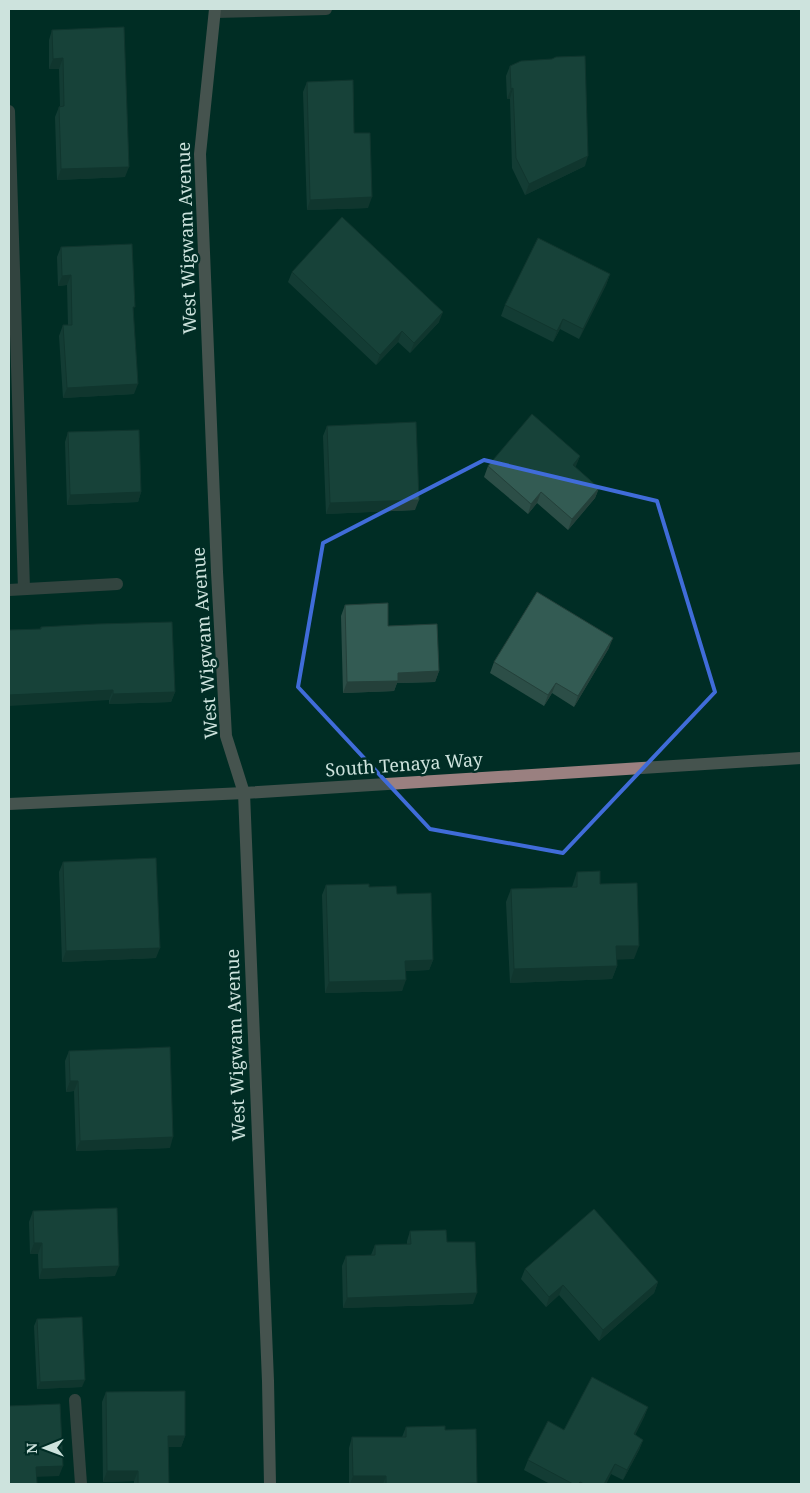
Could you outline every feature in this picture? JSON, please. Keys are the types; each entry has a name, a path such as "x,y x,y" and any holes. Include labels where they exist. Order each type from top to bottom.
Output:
{"street":[{"path":"215,10 326,9"},
{"name":"West Wigwam Avenue","path":"215,10 200,154 217,572 226,736 244,793 268,1381 270,1484"},
{"path":"9,111 24,589"},
{"path":"9,590 117,584"},
{"name":"South Tenaya Way","path":"9,804 244,793 801,758"},
{"path":"75,1400 81,1484"}],"highlighted area":[{"path":"484,460 657,501 715,692 563,853 430,829 298,687 323,543"}],"building":[{"path":"124,27 129,167 61,169 59,107 64,106 63,58 53,59 52,30"},
{"path":"585,56 588,156 529,184 516,158 513,88 511,89 510,66 521,61"},
{"path":"353,80 354,133 370,133 372,197 310,200 307,82"},
{"path":"342,217 443,312 414,343 402,331 380,355 292,272"},
{"path":"538,238 610,274 583,329 563,319 557,331 505,305"},
{"path":"132,244 135,307 133,307 138,384 67,388 63,325 72,325 71,275 62,276 61,247"},
{"path":"532,414 580,456 573,465 599,488 572,519 541,492 531,504 488,466"},
{"path":"416,422 419,500 330,503 327,426"},
{"path":"139,430 141,492 70,495 68,432"},
{"path":"537,592 613,638 578,696 556,683 548,695 494,662"},
{"path":"388,603 388,626 437,624 439,671 398,673 398,681 347,682 345,605"},
{"path":"172,622 175,692 113,694 113,690 9,695 9,630 97,624"},
{"path":"156,858 160,948 66,951 63,862"},
{"path":"600,871 600,884 637,883 639,946 616,946 617,966 514,969 511,889 577,887 577,872"},
{"path":"369,884 369,887 396,886 397,894 431,893 433,960 405,961 406,980 329,982 326,885"},
{"path":"170,1047 173,1137 80,1141 78,1081 70,1081 69,1051"},
{"path":"117,1208 119,1266 42,1269 42,1243 34,1243 33,1211"},
{"path":"594,1209 658,1282 603,1330 563,1285 549,1297 525,1269"},
{"path":"446,1230 447,1242 475,1242 477,1293 347,1298 346,1256 375,1255 375,1245 411,1244 410,1231"},
{"path":"82,1317 85,1380 40,1382 37,1319"},
{"path":"592,1377 648,1407 634,1434 643,1440 627,1470 615,1464 604,1484 584,1484 580,1482 573,1484 528,1460 548,1421 564,1430"},
{"path":"185,1391 185,1436 168,1436 169,1484 138,1484 138,1471 107,1471 106,1392"},
{"path":"60,1404 63,1466 36,1467 37,1484 9,1484 9,1406"},
{"path":"445,1426 445,1430 476,1429 477,1483 386,1484 386,1476 353,1476 352,1437 406,1437 406,1427"}]}
